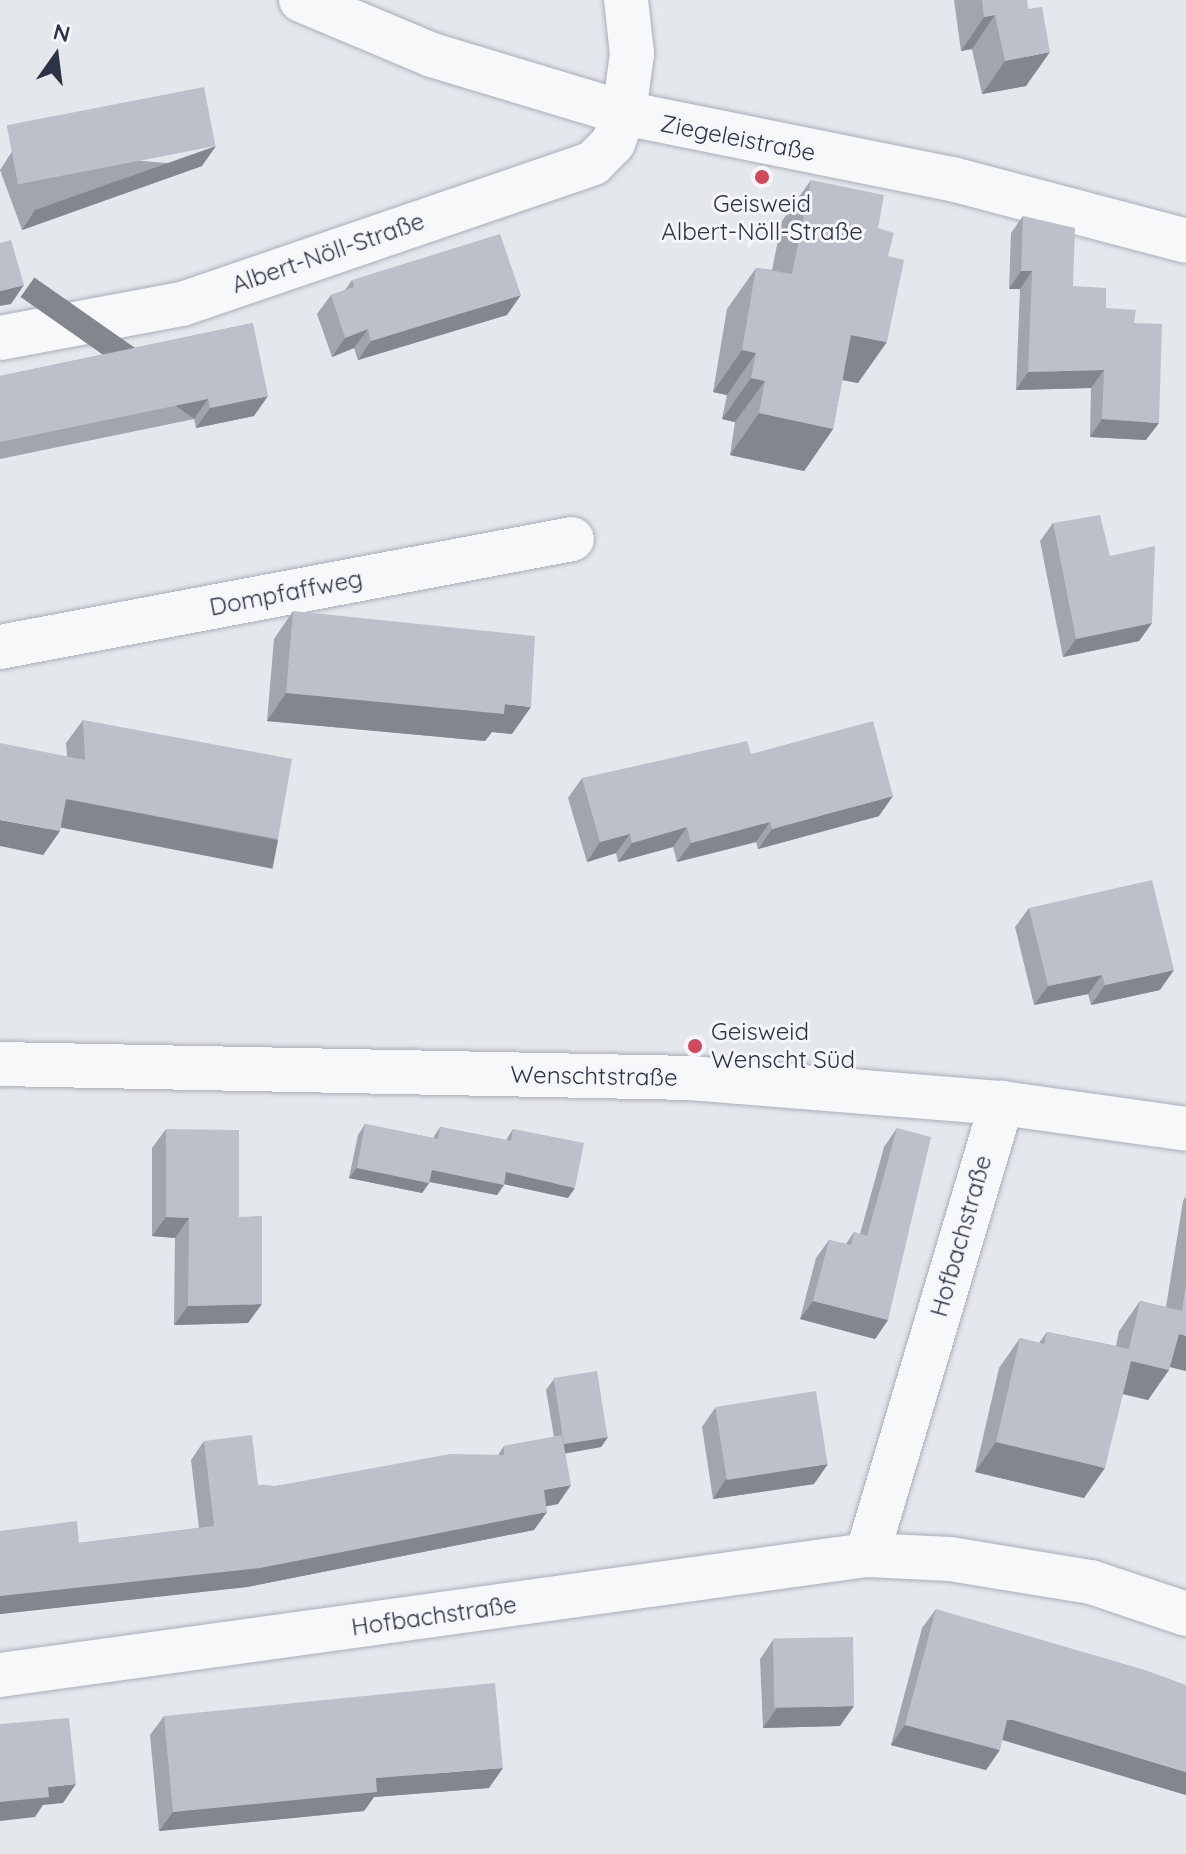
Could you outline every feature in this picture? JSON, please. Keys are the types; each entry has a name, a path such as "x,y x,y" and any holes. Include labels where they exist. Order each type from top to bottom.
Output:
{"street":[{"name":"Ziegeleistraße","path":"301,0 432,55 624,113 981,185 1186,241"},
{"name":"Albert-Nöll-Straße","path":"0,338 182,304 593,163 613,143 624,113 632,54 626,0"},
{"name":"Dompfaffweg","path":"0,647 572,539"},
{"name":"Wenschtstraße","path":"0,1064 690,1078 1002,1103 1186,1129"},
{"name":"Hofbachstraße","path":"867,1555 1002,1103"},
{"name":"Hofbachstraße","path":"0,1675 867,1555 950,1559 1091,1582 1186,1614"}],"building":[{"path":"982,0 1027,0 1028,9 1042,7 1050,52 1005,61 995,15 984,17"},
{"path":"204,87 215,146 18,184 7,125"},
{"path":"811,180 884,195 878,228 894,233 888,256 904,260 887,342 851,335 833,429 759,413 765,381 751,378 756,353 742,350 756,268 792,274"},
{"path":"1023,216 1075,228 1073,286 1106,288 1106,308 1136,310 1134,323 1162,324 1159,423 1102,419 1104,370 1028,372 1032,271 1021,271"},
{"path":"500,234 521,295 371,341 368,329 345,338 331,295 354,287 352,280"},
{"path":"11,240 24,285 0,291 0,243"},
{"path":"253,323 268,396 210,408 208,399 0,442 0,376"},
{"path":"1100,515 1110,556 1155,546 1152,623 1076,639 1053,523"},
{"path":"293,611 535,636 531,707 505,704 504,714 286,693"},
{"path":"83,720 292,759 278,839 66,799 60,831 0,820 0,743 85,760"},
{"path":"873,721 893,796 772,829 770,822 691,843 687,827 632,843 630,834 600,842 582,778 747,741 751,754"},
{"path":"1152,880 1174,970 1105,985 1102,975 1048,986 1029,908"},
{"path":"365,1124 438,1139 440,1127 511,1141 513,1129 584,1143 575,1188 506,1172 504,1185 432,1170 429,1183 357,1168"},
{"path":"897,1128 931,1137 888,1320 813,1301 829,1240 851,1245 854,1232 867,1236"},
{"path":"166,1129 239,1130 239,1217 262,1216 262,1304 188,1306 189,1218 166,1217"},
{"path":"1186,1283 1186,1336 1179,1334 1169,1370 1131,1361 1105,1468 996,1442 1020,1338 1044,1344 1047,1332 1129,1349 1140,1301 1182,1311"},
{"path":"597,1371 607,1437 564,1444 554,1378"},
{"path":"816,1391 828,1464 727,1480 715,1407"},
{"path":"252,1435 258,1485 275,1486 450,1454 504,1455 504,1446 562,1435 571,1485 544,1490 547,1512 260,1568 0,1596 0,1531 77,1521 79,1543 214,1526 204,1441"},
{"path":"936,1609 1145,1670 1186,1685 1186,1772 1013,1720 1007,1720 1000,1750 905,1725"},
{"path":"853,1637 854,1706 774,1707 773,1638"},
{"path":"495,1683 503,1768 376,1778 377,1792 173,1812 164,1716"},
{"path":"69,1718 76,1784 48,1787 49,1797 0,1802 0,1724"}],"place":[{"name":"Geisweid Albert-Nöll-Straße","path":"762,177"},
{"name":"Geisweid Wenscht Süd","path":"695,1046"}]}
